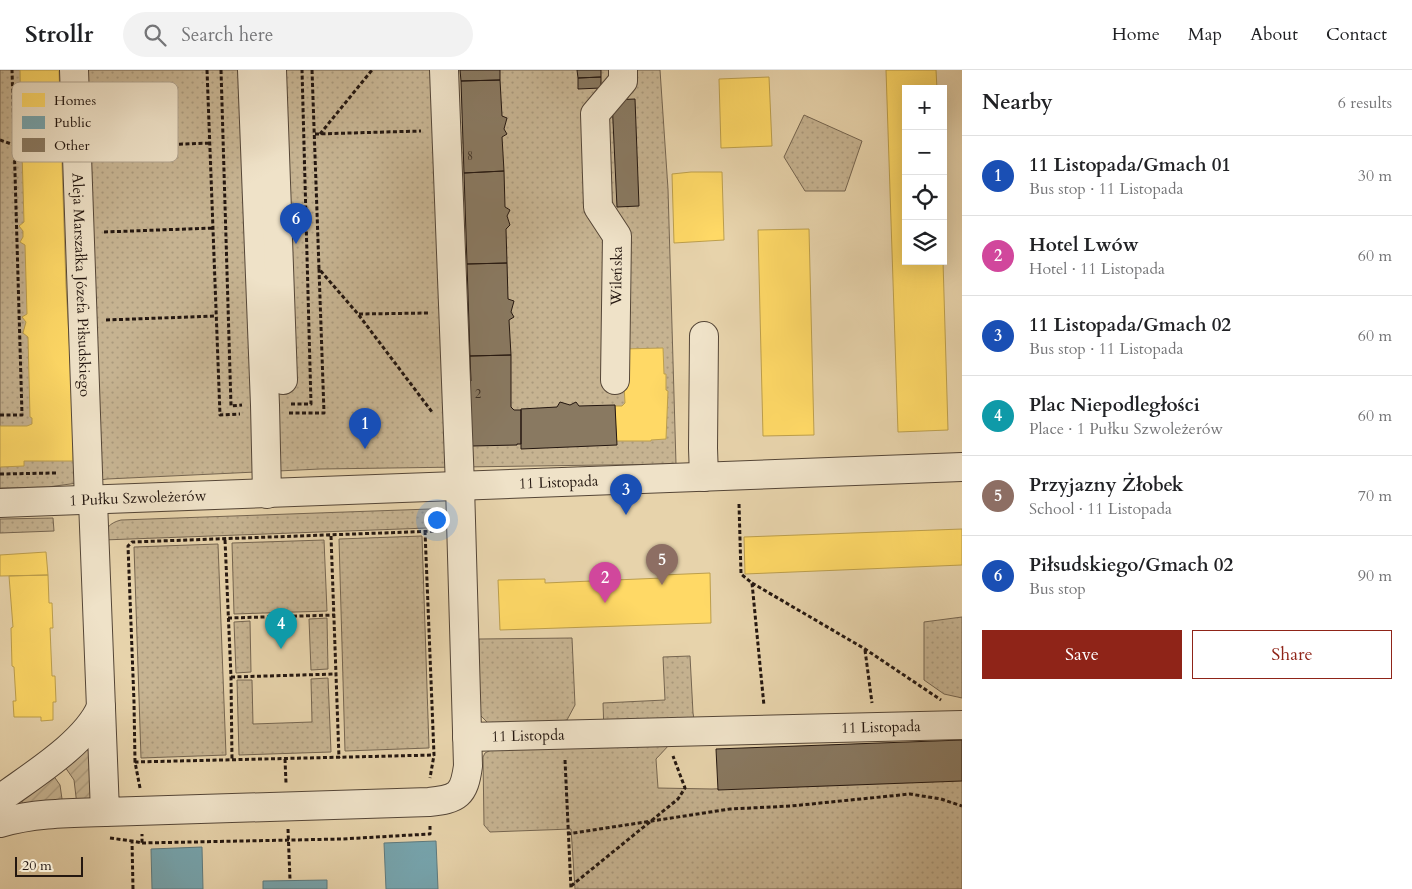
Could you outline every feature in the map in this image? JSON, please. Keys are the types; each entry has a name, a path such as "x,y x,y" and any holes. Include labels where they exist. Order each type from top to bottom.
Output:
{"street":[{"path":"252,70 265,405 276,494"},
{"path":"272,70 276,494"},
{"path":"0,823 18,818 45,815 105,812 444,801 458,795 466,784 468,766 460,486 444,70"},
{"name":"Wileńska","path":"615,380 617,236 598,208 595,114 623,80 623,70"},
{"name":"Aleja Marszałka Józefa Piłsudskiego","path":"78,162 105,812"},
{"path":"704,336 704,477"},
{"name":"11 Listopada","path":"276,494 962,467"},
{"name":"1 Pułku Szwoleżerów","path":"0,503 276,494"},
{"path":"0,800 79,738 96,719 101,707"},
{"name":"11 Listopada","path":"590,733 962,725"},
{"name":"11 Listopda","path":"467,737 590,733"}],"path":[{"path":"221,70 231,406"},
{"path":"302,70 311,404"},
{"path":"312,70 319,269 358,314 435,415"},
{"path":"320,134 372,70"},
{"path":"315,134 446,130"},
{"path":"0,140 12,144"},
{"path":"178,144 210,143"},
{"path":"0,415 22,415 15,162"},
{"path":"80,232 213,228"},
{"path":"358,314 453,312"},
{"path":"83,320 216,316"},
{"path":"0,474 56,473"},
{"path":"739,504 741,574 752,583 865,649 946,703"},
{"path":"133,889 132,841 142,843 140,787 135,762 128,546 132,542 425,532 434,755 135,762"},
{"path":"331,536 339,758"},
{"path":"225,540 231,677 232,760"},
{"path":"752,583 766,729"},
{"path":"228,618 334,615"},
{"path":"865,649 875,726"},
{"path":"231,677 336,674"},
{"path":"571,887 678,799 685,788 672,753"},
{"path":"565,762 571,887"},
{"path":"568,834 730,809 791,806 910,794 941,799 962,806"},
{"path":"289,857 290,880"}],"shaded area":[{"path":"0,70 660,70 668,189 676,464 320,469 107,479 48,487 0,488"},
{"path":"804,115 862,141 845,191 805,191 784,157"},
{"path":"430,509 441,514 448,524 428,528 103,540 105,532 109,527 121,520"},
{"path":"53,518 54,531 0,533 0,519"},
{"path":"422,536 429,748 345,751 339,539"},
{"path":"324,540 327,611 234,614 232,543"},
{"path":"218,544 226,755 141,758 134,547"},
{"path":"962,617 962,698 944,694 924,680 924,622"},
{"path":"327,618 328,669 311,670 309,619"},
{"path":"250,621 251,672 236,673 234,622"},
{"path":"572,638 575,705 567,720 544,724 491,726 479,714 479,639"},
{"path":"690,656 693,713 696,731 604,733 603,703 665,700 663,657"},
{"path":"328,678 331,752 239,755 237,680 252,680 253,724 312,722 311,679"},
{"path":"670,744 656,759 658,788 712,789 962,779 962,889 575,889 571,829 490,832 484,825 483,757 485,753 491,750"},
{"path":"89,750 92,752 93,794 89,799 77,805 74,780 65,767 84,751"},
{"path":"53,775 60,785 63,806 22,804 23,797"}],"building: Homes":[{"path":"20,70 60,70 59,82 20,82"},
{"path":"886,70 936,70 937,85 902,85 902,265 943,265 948,430 898,432"},
{"path":"769,77 772,146 721,148 719,79"},
{"path":"22,162 62,162 66,286 75,442 73,442 73,461 24,461 24,466 0,467 0,426 27,426 32,424 32,418 30,417 28,337 23,333 26,322 22,317 27,314 25,245 20,242 23,237 23,231 19,226 24,222"},
{"path":"722,172 724,240 674,243 672,174"},
{"path":"809,229 814,435 763,436 758,230"},
{"path":"663,348 664,374 666,374 666,390 668,391 666,439 616,441 615,406 622,406 625,403 622,349"},
{"path":"962,529 962,565 745,574 744,537"},
{"path":"46,552 48,575 0,576 0,555"},
{"path":"710,573 711,623 500,630 498,580 545,579 545,583 662,578 662,575"},
{"path":"48,575 49,603 52,603 53,628 50,628 52,676 55,676 56,702 53,702 53,720 41,721 41,717 14,717 13,701 16,701 14,667 12,666 11,628 13,627 9,576"}],"building: Public":[{"path":"436,841 438,889 386,889 384,843"},
{"path":"202,847 203,889 152,889 151,849"},
{"path":"327,880 327,889 263,889 263,881"}],"building: Other":[{"path":"460,70 500,70 500,80 461,81"},
{"path":"577,70 601,70 601,77 578,78"},
{"path":"601,77 601,88 578,89 578,78"},
{"path":"500,80 502,116 507,118 504,129 507,134 502,137 504,171 464,173 461,81"},
{"path":"635,99 639,206 617,207 612,100"},
{"path":"504,171 505,207 510,210 507,216 510,225 506,229 507,263 467,264 464,173"},
{"path":"507,263 508,299 514,301 511,312 514,317 509,320 511,355 470,356 467,264"},
{"path":"511,355 511,407 514,410 521,410 521,444 472,446 469,381 471,381 470,356"},
{"path":"560,402 570,405 576,402 579,406 615,405 617,445 521,449 521,409 557,407"},
{"path":"962,740 962,781 718,790 716,749"}],"place":[{"name":"Piłsudskiego/Gmach 02","path":"296,244"},
{"name":"11 Listopada/Gmach 01","path":"365,449"},
{"name":"11 Listopada/Gmach 02","path":"626,515"},
{"name":"Przyjazny Żłobek","path":"662,585"},
{"name":"Hotel Lwów","path":"605,603"},
{"name":"Plac Niepodległości","path":"281,649"}]}
